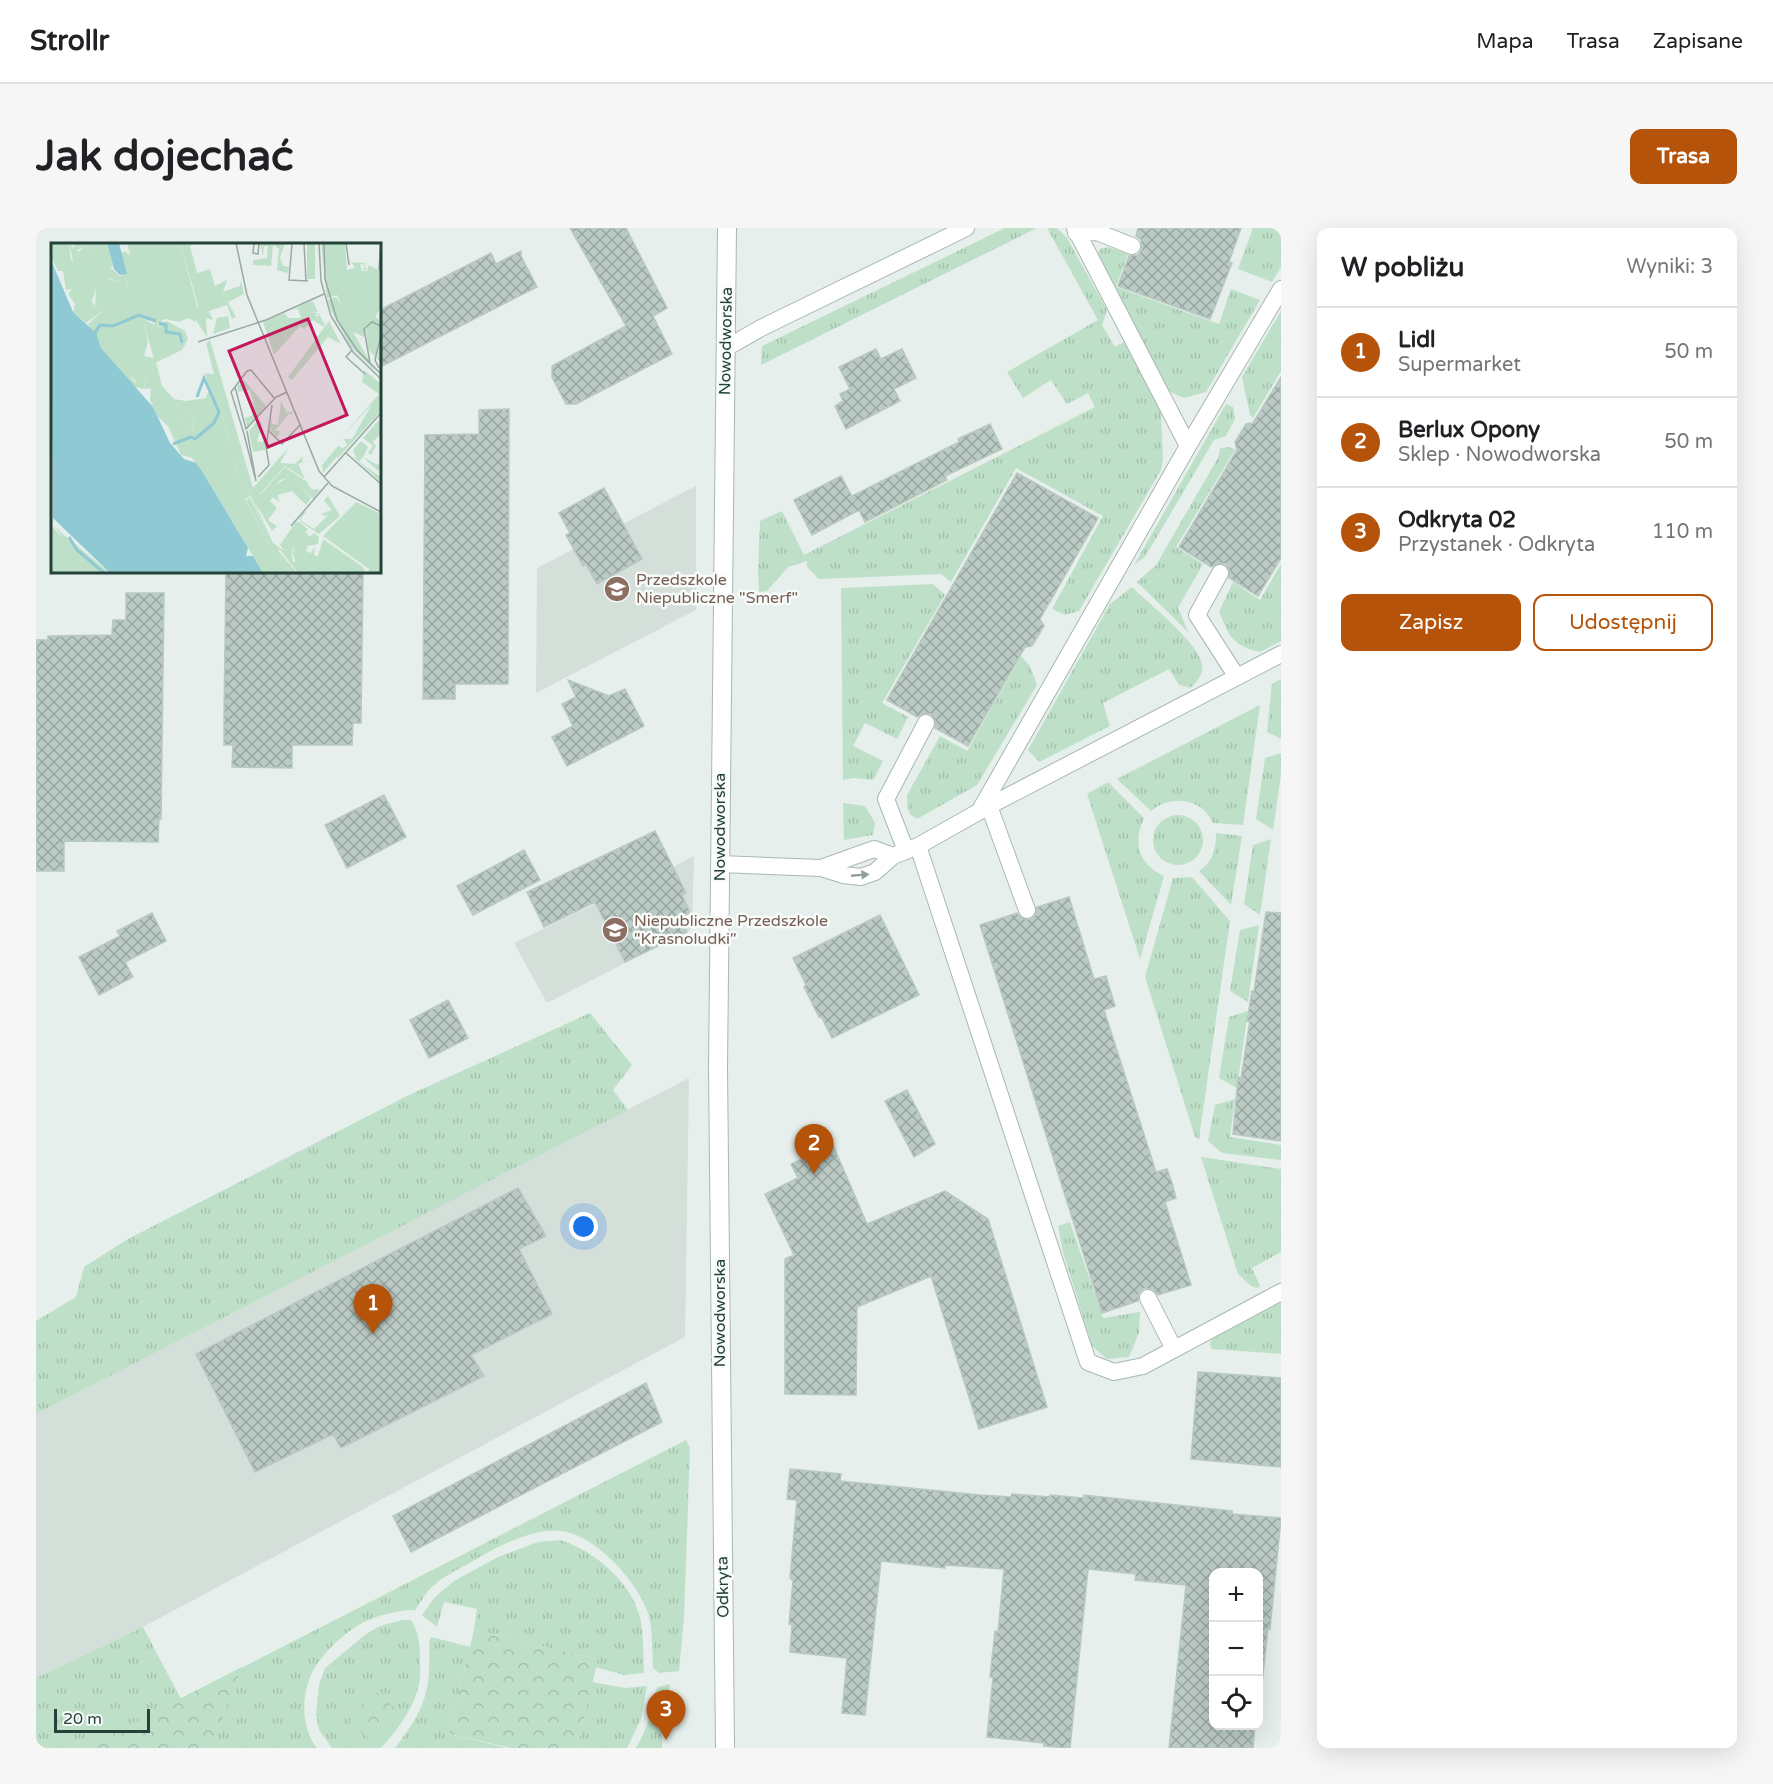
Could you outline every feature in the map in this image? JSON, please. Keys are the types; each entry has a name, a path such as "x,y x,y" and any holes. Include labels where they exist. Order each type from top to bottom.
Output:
{"street":[{"name":"Nowodworska","path":"721,1425 718,1079 727,228"},
{"name":"Odkryta","path":"721,1425 725,1748"}],"lane":[{"path":"726,348 761,328 966,228"},
{"path":"1076,230 1097,232 1132,246"},
{"path":"1076,230 1188,446"},
{"path":"984,809 1188,446 1281,289"},
{"path":"1220,573 1197,615 1237,677"},
{"path":"720,864 821,868 874,849 905,851 1281,654"},
{"path":"927,723 886,799 1088,1362 1114,1372 1143,1366 1281,1292"},
{"path":"984,809 1027,910"},
{"path":"1148,1298 1174,1349"}],"shaded area":[{"name":"Przedszkole Niepubliczne \"Smerf\"","path":"696,486 696,610 536,693 537,568"},
{"name":"Niepubliczne Przedszkole \"Krasnoludki\"","path":"694,856 692,929 547,1003 514,943 624,890 643,878"},
{"path":"689,1078 685,1337 143,1627 36,1678 36,1414"}],"green space":[{"path":"1005,228 1037,228 761,365 762,346"},
{"path":"1047,228 1057,228 1067,238 1107,310 1102,325 1115,347 1124,342 1161,411 1163,459 1161,470 1079,611 1065,615 1052,609 1103,516 1016,468 951,582 941,574 819,579 807,567 807,561 788,567 767,591 759,592 760,521 782,511 804,555 1095,407 1088,393 1067,404 1051,380 1023,398 1007,372 1098,320"},
{"path":"1253,228 1281,228 1281,267 1272,282 1238,269"},
{"path":"1108,247 1128,254 1116,287 1219,324 1231,289 1260,300 1206,392 1184,398 1170,392 1097,263 1095,257 1100,249"},
{"path":"1281,311 1281,371 1253,418 1250,415 1242,377"},
{"path":"1226,404 1233,407 1235,419 1226,436 1214,440 1145,557 1134,565"},
{"path":"1230,447 1235,450 1176,547 1203,564 1178,608 1189,633 1137,582 1156,565 1218,458 1220,448"},
{"path":"1281,564 1281,641 1260,652 1251,650 1233,639 1219,612 1233,582 1260,600"},
{"path":"933,584 945,595 882,703 908,717 897,739 865,723 853,746 883,761 873,780 853,778 843,780 841,588"},
{"path":"1132,587 1192,645 1202,664 1199,678 1190,688 1179,685 1169,669 1103,703 1110,726 1039,762 1028,750 1110,604"},
{"path":"1021,656 1030,666 1037,685 977,785 917,819 908,810 907,795 940,736 967,751"},
{"path":"1281,679 1281,739 1267,732 1272,684"},
{"path":"1260,705 1243,825 1213,823 1201,808 1185,801 1168,802 1151,811 1117,779"},
{"path":"1281,753 1281,774 1273,830 1256,819 1265,758"},
{"path":"1108,782 1144,818 1140,827 1138,845 1140,852 1149,866 1164,876 1140,959 1087,794"},
{"path":"843,803 865,806 875,823 873,835 844,840"},
{"path":"1178,815 1196,822 1203,840 1196,858 1178,865 1160,858 1153,840 1160,822"},
{"path":"1216,833 1242,836 1231,905 1199,871 1213,855"},
{"path":"1271,839 1260,915 1244,904 1253,845"},
{"path":"1192,877 1230,921 1199,1139 1195,1137 1145,977 1173,878"},
{"path":"1259,925 1248,1002 1230,991 1240,930"},
{"path":"1248,1011 1237,1088 1219,1078 1229,1017"},
{"path":"590,1013 632,1065 613,1090 628,1110 36,1414 36,1321 76,1297 84,1267 128,1239 409,1095"},
{"path":"1235,1099 1230,1137 1281,1145 1281,1160 1222,1153 1208,1141 1215,1105"},
{"path":"1201,1157 1281,1169 1281,1252 1252,1268 1260,1286 1257,1288 1251,1286 1238,1274"},
{"path":"1070,1222 1103,1318 1140,1312 1139,1333 1129,1357 1107,1359 1092,1346 1063,1252 1058,1226"},
{"path":"1281,1302 1281,1354 1212,1349 1210,1344 1212,1338"},
{"path":"686,1440 690,1448 684,1618 679,1671 659,1673 653,1668 652,1633 643,1601 625,1574 601,1550 573,1534 560,1531 539,1532 517,1538 439,1581 428,1591 415,1610 393,1612 370,1619 344,1635 316,1666 308,1682 305,1721 317,1748 36,1748 36,1678 143,1627 181,1699"},
{"path":"560,1540 598,1560 620,1580 628,1591 640,1617 644,1673 624,1675 595,1667 597,1659 474,1630 477,1609 444,1602 437,1627 422,1615 435,1597 454,1581 498,1557 538,1542"},
{"path":"411,1620 414,1625 420,1650 420,1681 409,1710 381,1748 332,1748 319,1730 316,1715 319,1685 325,1668 366,1634 380,1626"},
{"path":"474,1630 598,1659 577,1748 511,1748 449,1734"},
{"path":"431,1637 470,1647 449,1734 507,1748 395,1748 413,1722 424,1699 429,1674"},
{"path":"242,1667 211,1748 83,1748"},
{"path":"592,1682 625,1688 647,1686 641,1719 627,1748 577,1748"},
{"path":"670,1684 662,1725 662,1748 636,1748 649,1720 656,1690 658,1687"},
{"path":"375,1691 399,1712 373,1742 349,1722"}],"building":[{"path":"570,228 626,228 667,308 653,316 672,354 576,404 566,404 552,377 552,366 626,326"},
{"path":"1138,228 1241,228 1229,262 1232,263 1210,319 1118,286 1129,256 1138,255 1142,249 1141,240 1136,236"},
{"path":"521,251 521,256 537,287 381,366 381,309 491,253 496,264"},
{"path":"876,349 881,359 902,349 916,378 894,389 900,401 846,429 835,406 843,401 840,394 850,389 839,367"},
{"path":"1281,377 1281,558 1258,596 1229,578 1230,572 1226,564 1219,563 1211,567 1179,547 1237,450 1235,442 1246,424 1253,423"},
{"path":"509,409 508,684 455,684 455,699 423,699 425,435 479,434 479,410"},
{"path":"990,424 1002,449 945,476 947,480 865,522 859,510 812,535 794,500 841,476 856,504 852,496"},
{"path":"1017,473 1098,518 1040,619 1044,626 1032,646 1025,647 968,746 935,728 936,722 931,714 925,713 917,717 887,700"},
{"path":"604,488 642,559 597,584 586,564 583,566 566,535 570,533 559,513"},
{"path":"363,573 361,723 353,723 352,745 292,745 292,768 232,767 233,745 224,745 224,717 226,574"},
{"path":"126,593 164,593 161,819 159,819 158,842 64,841 64,871 36,871 36,640 48,640 48,636 112,635 113,620 126,620"},
{"path":"568,680 609,696 625,689 644,726 567,766 552,737 573,726 562,704 576,697"},
{"path":"384,795 406,837 347,868 325,825"},
{"path":"655,831 686,893 682,895 690,912 681,917 687,932 625,962 595,902 544,927 527,892"},
{"path":"524,850 540,880 473,915 457,886"},
{"path":"1069,897 1094,979 1106,976 1115,1006 1104,1010 1156,1172 1167,1169 1172,1183 1176,1198 1165,1202 1191,1285 1158,1295 1153,1289 1144,1288 1139,1293 1138,1301 1102,1313 980,925 1017,913 1021,918 1030,920 1035,916 1037,907"},
{"path":"1266,912 1281,913 1281,1141 1233,1134 1238,1077 1241,1078 1250,1020 1247,1021"},
{"path":"152,913 166,941 125,962 133,977 99,995 79,957 120,936 117,931"},
{"path":"880,915 919,995 832,1038 804,987 806,985 793,958"},
{"path":"448,1000 468,1038 429,1058 410,1020"},
{"path":"907,1090 935,1144 914,1157 885,1101"},
{"path":"833,1145 867,1224 945,1191 988,1219 1047,1407 979,1429 931,1276 857,1307 856,1395 785,1394 785,1259 794,1255 765,1194 798,1178 791,1164"},
{"path":"518,1188 546,1236 519,1249 552,1314 471,1355 484,1376 341,1448 333,1434 255,1472 196,1354"},
{"path":"1198,1372 1281,1378 1281,1467 1191,1459"},
{"path":"646,1383 662,1422 411,1552 393,1516"},
{"path":"790,1469 841,1474 840,1481 980,1495 1011,1497 1012,1494 1050,1497 1050,1495 1084,1498 1084,1495 1281,1518 1263,1674 1263,1568 1209,1568 1209,1730 1255,1730 1253,1748 1169,1748 1186,1585 1135,1580 1136,1574 1088,1569 1070,1748 987,1737 993,1677 990,1677 995,1631 998,1632 1004,1569 945,1565 945,1568 881,1561 865,1715 842,1713 847,1658 790,1652 792,1625 789,1624 793,1581 790,1578 797,1500 787,1499"}],"place":[{"name":"Przedszkole Niepubliczne \"Smerf\"","path":"617,589"},
{"name":"Niepubliczne Przedszkole \"Krasnoludki\"","path":"615,930"},
{"name":"Berlux Opony","path":"814,1174"},
{"name":"Lidl","path":"373,1334"},
{"name":"Odkryta 02","path":"666,1740"}]}
